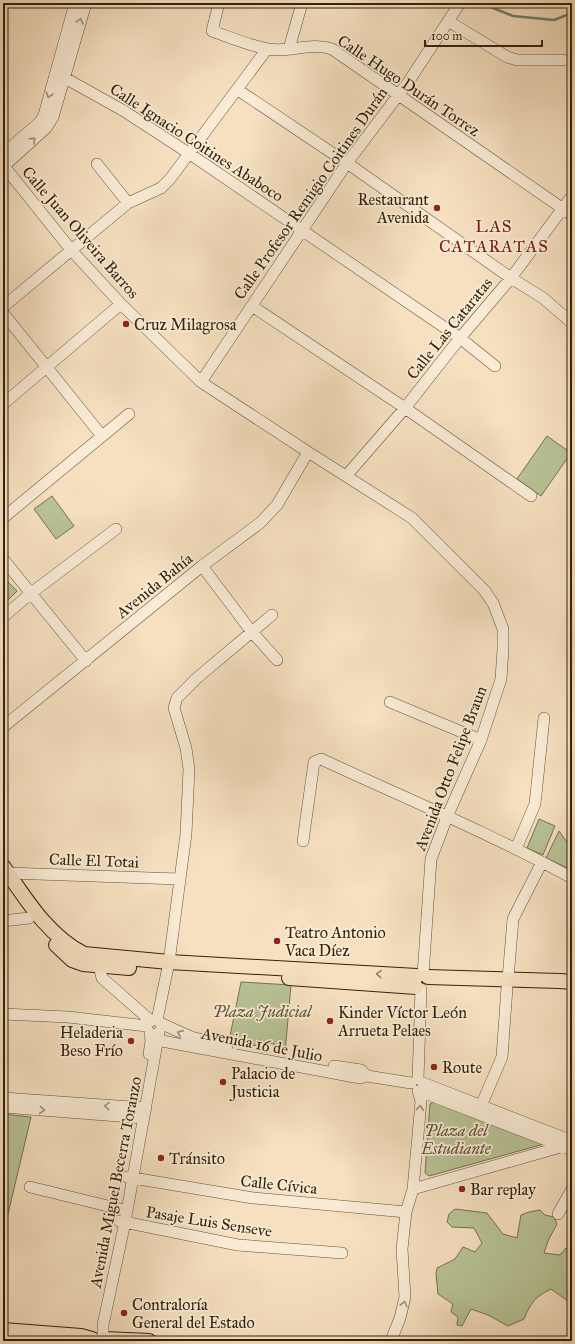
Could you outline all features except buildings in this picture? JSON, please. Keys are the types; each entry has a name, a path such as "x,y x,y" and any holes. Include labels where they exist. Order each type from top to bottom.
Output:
{"main road":[{"path":"5,873 29,918 72,960 83,964 99,961 422,982 572,982"},
{"path":"5,873 50,928 73,948 99,961"},
{"path":"508,983 572,990"},
{"path":"3,1330 81,1336 98,1339 149,1341"}],"street":[{"path":"3,166 46,128 54,117 60,75 75,3"},
{"path":"3,154 40,122 44,115 86,3"},
{"name":"Calle Hugo Durán Torrez","path":"219,3 212,31 268,49 322,46 332,49 567,212"},
{"path":"289,49 302,3"},
{"name":"Calle Profesor Remigio Coitines Durán","path":"201,382 346,163 409,81 460,3"},
{"path":"448,21 507,57 517,60 563,60"},
{"path":"3,307 128,203 161,188 190,154 268,49"},
{"name":"Calle Ignacio Coitines Ababoco","path":"60,75 124,111 190,154 460,338 495,366"},
{"path":"238,90 511,278 543,298 572,322"},
{"path":"97,164 128,203"},
{"name":"Calle Juan Oliveira Barros","path":"3,166 72,251 121,304 201,382 346,476"},
{"name":"Calle Las Cataratas","path":"346,476 405,408 460,338 567,212 572,196"},
{"path":"3,404 121,304"},
{"path":"252,306 405,408 531,496"},
{"path":"3,313 102,436"},
{"path":"3,518 129,414"},
{"name":"Avenida Bahía","path":"3,728 202,566 260,523 277,505 308,452"},
{"name":"Avenida Otto Felipe Braun","path":"346,476 412,518 484,590 493,603 503,629 501,679 481,740 431,859 422,982 418,1085 421,1101 413,1189 406,1212 402,1249 406,1297 391,1341"},
{"path":"3,617 30,594 116,529"},
{"path":"3,559 86,661"},
{"path":"202,566 251,631 277,660"},
{"name":"Avenida Miguel Becerra Toranzo","path":"98,1339 103,1324 142,1113 156,1054 156,1030 168,966 186,834 189,769 186,748 174,708 177,698 196,678 272,615"},
{"path":"390,702 481,740"},
{"path":"516,849 535,804 544,718"},
{"path":"303,841 314,762 321,759 516,849 572,878"},
{"path":"481,1106 502,1057 513,919 542,862"},
{"name":"Calle El Totai","path":"5,873 179,879"},
{"path":"3,921 29,918"},
{"name":"Avenida 16 de Julio","path":"99,961 102,978 156,1030 360,1078 367,1076 418,1085 481,1106 570,1144"},
{"path":"3,1014 68,1017 156,1030"},
{"name":"Avenida Miguel Becerra Toranzo","path":"142,1113 151,1041 156,1030"},
{"name":"Avenida 16 de Julio","path":"156,1030 191,1037 206,1042 298,1060 361,1070 367,1076"},
{"name":"Avenida 16 de Julio","path":"418,1085 428,1094 570,1144"},
{"path":"3,1098 142,1113"},
{"path":"3,1107 142,1113"},
{"path":"413,1189 570,1144"},
{"name":"Avenida Miguel Becerra Toranzo","path":"122,1222 120,1209 130,1178"},
{"name":"Calle Cívica","path":"130,1178 253,1198 406,1212"},
{"path":"30,1188 120,1209"},
{"path":"558,1214 572,1189"},
{"name":"Pasaje Luis Senseve","path":"122,1222 238,1245 342,1253"}],"green space":[{"path":"547,436 571,453 541,496 517,479"},
{"path":"52,496 74,526 56,539 34,509"},
{"path":"3,577 17,591 3,605"},
{"path":"539,819 555,826 543,855 527,848"},
{"path":"559,831 572,849 572,870 546,858"},
{"name":"Plaza Judicial","path":"241,982 291,985 285,1053 278,1052 276,1045 274,1046 273,1043 269,1044 268,1042 261,1042 261,1040 257,1041 258,1046 229,1041"},
{"name":"Plaza del Estudiante","path":"435,1101 544,1144 429,1176 425,1173 430,1104"},
{"path":"3,1114 31,1117 3,1235"},
{"path":"455,1209 487,1213 503,1234 517,1238 521,1215 540,1210 545,1215 554,1217 557,1224 548,1241 544,1253 560,1255 566,1248 572,1251 572,1304 551,1289 534,1301 524,1319 508,1326 488,1315 471,1309 462,1326 457,1325 458,1317 451,1312 453,1304 438,1294 436,1274 437,1268 455,1259 463,1247 475,1252 482,1243 474,1228 452,1227 447,1222 449,1214"}],"waterway":[{"path":"481,3 513,16 554,20 572,13"}],"place":[{"name":"Restaurant Avenida","path":"437,208"},
{"name":"Cruz Milagrosa","path":"126,324"},
{"name":"Teatro Antonio Vaca Díez","path":"277,941"},
{"name":"Kinder Víctor León Arrueta Pelaes","path":"330,1021"},
{"name":"Heladeria Beso Frío","path":"131,1041"},
{"name":"Route","path":"434,1067"},
{"name":"Palacio de Justicia","path":"223,1082"},
{"name":"Tránsito","path":"161,1158"},
{"name":"Bar replay","path":"462,1189"},
{"name":"Contraloría General del Estado","path":"124,1313"}],"district":[{"name":"LAS CATARATAS","path":"494,236"}]}
